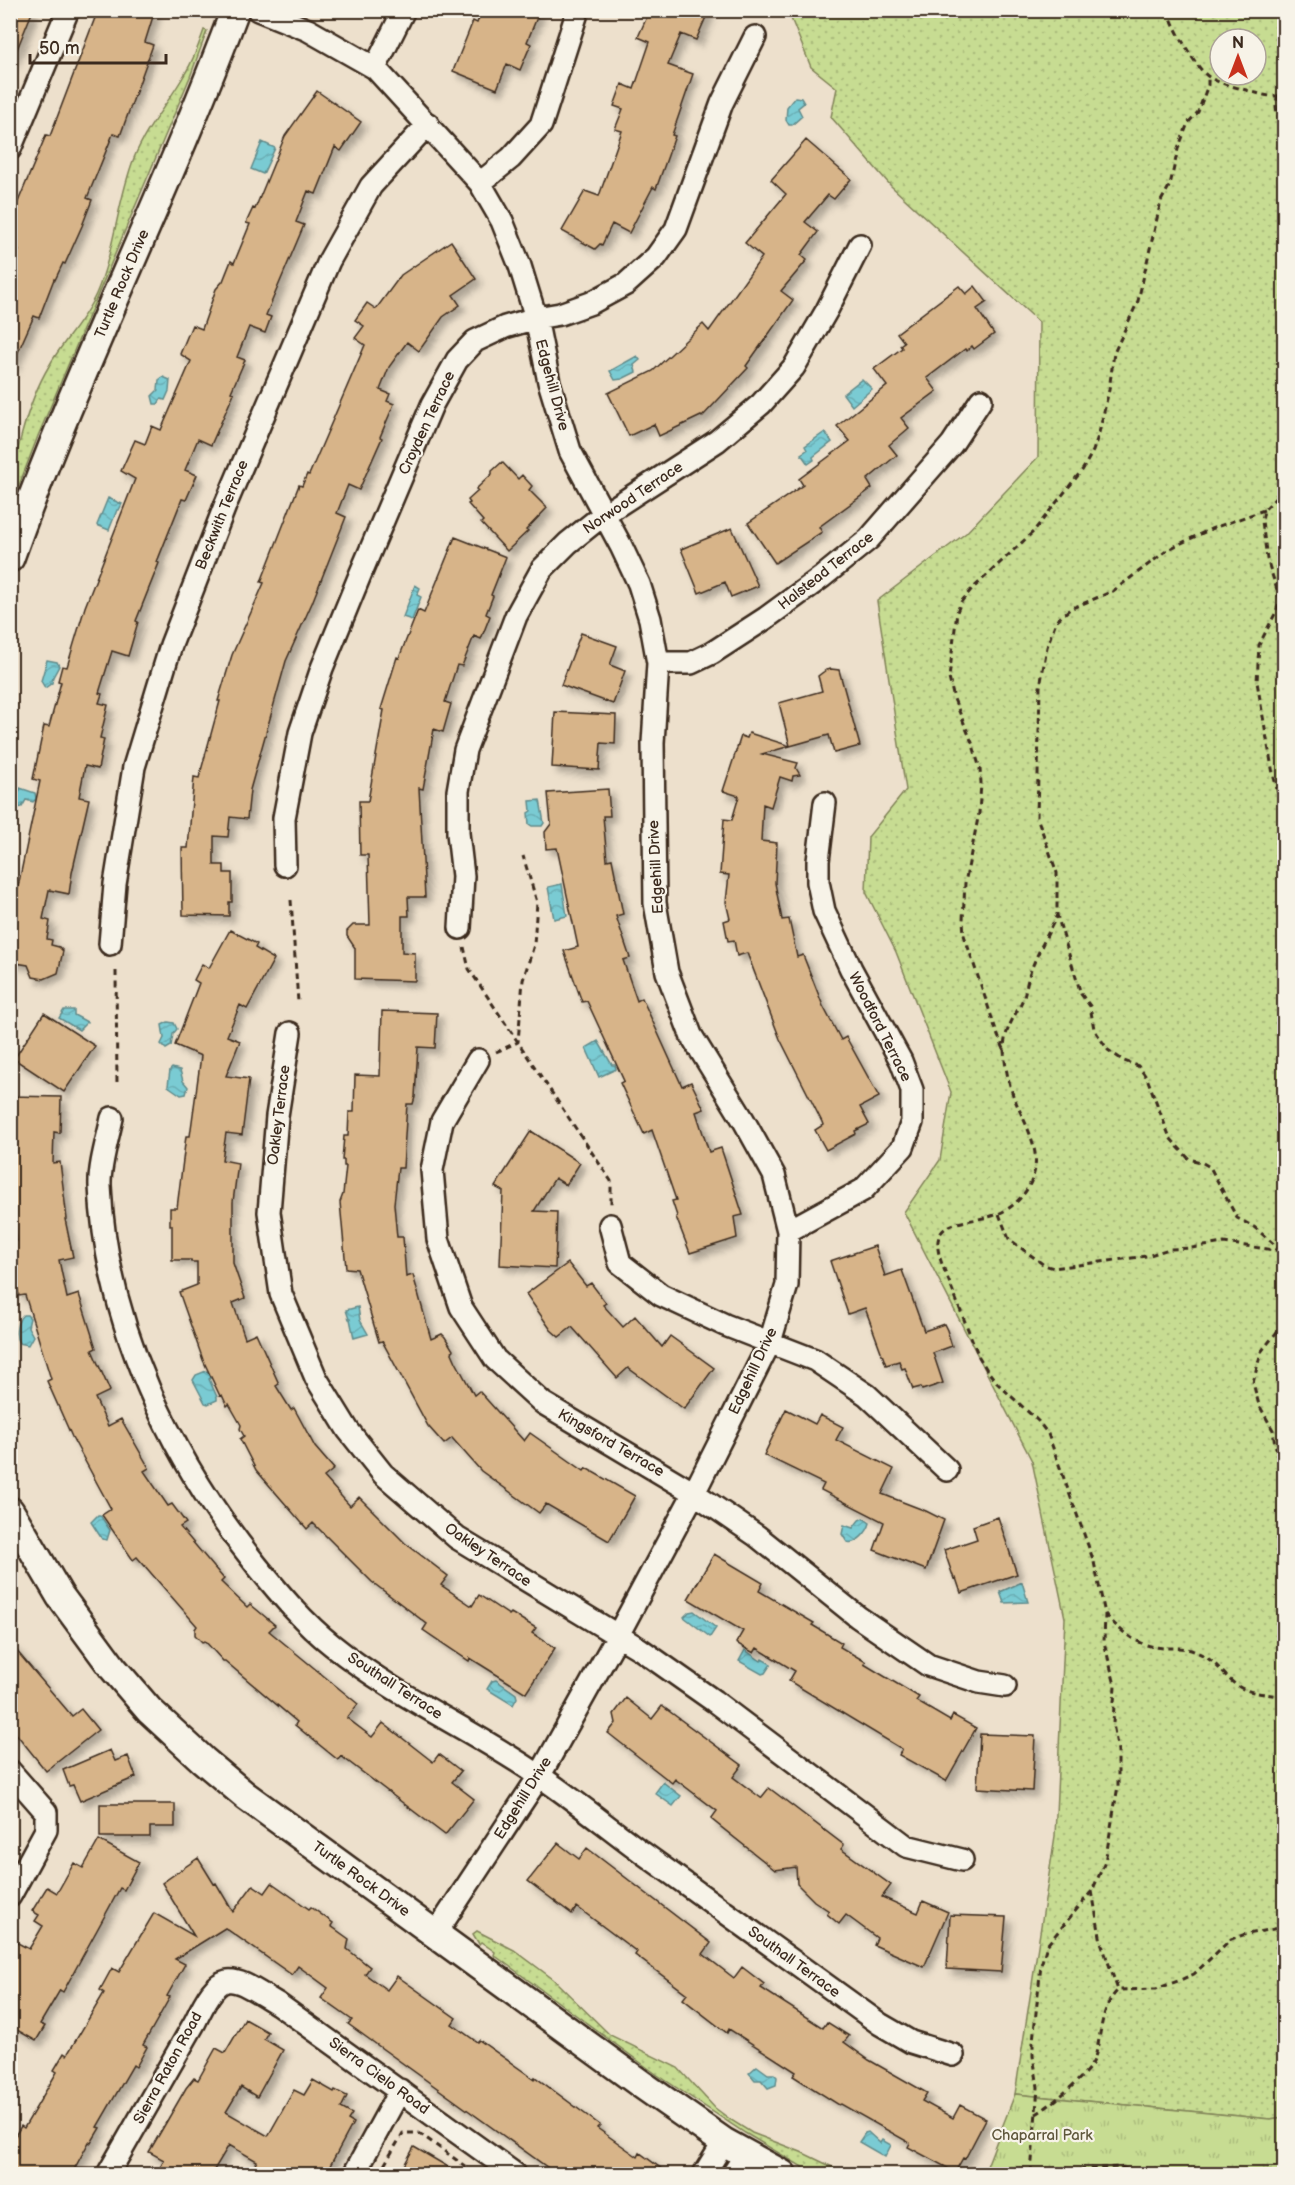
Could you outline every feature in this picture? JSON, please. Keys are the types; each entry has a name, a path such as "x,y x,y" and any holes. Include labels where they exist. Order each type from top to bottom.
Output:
{"street":[{"path":"10,149 68,10"},
{"name":"Turtle Rock Drive","path":"10,558 31,499 202,98 235,10"},
{"name":"Edgehill Drive","path":"258,10 308,30 375,68 480,183 506,230 536,318 549,382 570,452 621,546 639,584 650,620 658,663 653,743 655,903 667,972 692,1035 774,1175 788,1231 787,1285 770,1342 694,1492 540,1775 436,1933"},
{"path":"375,68 404,10"},
{"path":"480,183 511,158 541,125 578,10"},
{"name":"Croyden Terrace","path":"285,865 284,818 300,733 322,668 432,405 457,360 475,341 505,327 560,314 591,303 626,284 656,257 676,230 722,103 755,37"},
{"name":"Beckwith Terrace","path":"110,944 115,884 135,767 171,645 225,506 329,261 371,186 428,124"},
{"name":"Norwood Terrace","path":"460,928 463,876 458,833 458,790 465,750 516,616 542,569 568,543 603,515 717,441 762,404 794,367 827,310 860,244"},
{"name":"Halstead Terrace","path":"658,663 691,663 712,653 822,577 869,539 952,444 981,400"},
{"name":"Woodford Terrace","path":"788,1231 863,1191 903,1147 912,1122 912,1090 901,1061 851,969 824,911 818,882 818,861 825,803"},
{"name":"Oakley Terrace","path":"290,1033 277,1116 269,1212 281,1294 316,1378 348,1430 383,1474 457,1538 618,1635 714,1701 906,1846 962,1860"},
{"name":"Kingsford Terrace","path":"478,1060 442,1121 432,1170 438,1239 461,1307 495,1359 543,1403 694,1492 757,1536 858,1617 928,1665 979,1682 1005,1686"},
{"name":"Southall Terrace","path":"112,1118 99,1183 107,1253 123,1314 142,1371 168,1433 201,1488 234,1537 280,1593 331,1644 401,1693 540,1775 880,2024 911,2042 953,2055"},
{"path":"610,1225 620,1263 661,1295 815,1360 867,1395 947,1470"},
{"name":"Turtle Rock Drive","path":"14,1524 60,1596 113,1668 149,1710 203,1760 246,1796 641,2084 734,2157 782,2175"},
{"path":"10,1771 46,1812 46,1830 10,1896"},
{"name":"Sierra Raton Road","path":"108,2175 206,2000 218,1984 229,1980 241,1982"},
{"name":"Sierra Cielo Road","path":"241,1982 278,2004 515,2175"},
{"path":"354,2175 400,2090"},
{"path":"704,2175 734,2157"}],"path":[{"path":"1168,10 1178,34 1199,68 1208,77"},
{"path":"1145,2175 1120,2167 1029,2174 1038,2087 1033,2041 1043,1953 1047,1945 1092,1891 1105,1862 1118,1786 1118,1751 1113,1724 1115,1685 1104,1642 1105,1614 1095,1562 1048,1434 1038,1421 998,1384 979,1357 937,1251 941,1233 949,1225 999,1214 1019,1200 1029,1186 1036,1163 1030,1134 1012,1092 1004,1049 964,935 964,883 979,813 981,783 980,769 973,745 951,688 950,669 957,612 961,602 1033,532 1083,469 1093,452 1109,390 1114,353 1138,301 1161,201 1170,185 1178,149 1188,123 1198,112 1208,85"},
{"path":"1284,86 1276,97 1275,105 1284,132"},
{"path":"1237,87 1276,97 1284,94"},
{"path":"1284,489 1263,510 1169,549 1113,591 1070,609 1056,621 1047,647 1040,687 1037,817 1057,873 1057,915 1081,994 1090,1006 1094,1029 1108,1050 1124,1061 1138,1066 1147,1078 1170,1138 1189,1160 1201,1162 1210,1167 1237,1218 1254,1227 1283,1251 1284,1262"},
{"path":"1263,510 1262,532 1267,559 1284,607"},
{"path":"1280,599 1260,645 1257,682 1273,774 1284,815"},
{"path":"518,1042 523,980 534,945 537,902 523,856"},
{"path":"291,900 298,1002"},
{"path":"1004,1049 1007,1028 1022,1000 1030,972 1057,915"},
{"path":"460,928 469,969 611,1180 610,1225"},
{"path":"116,971 117,1085"},
{"path":"478,1060 518,1042"},
{"path":"999,1214 1009,1239 1044,1265 1054,1268 1147,1256 1169,1249 1224,1243 1283,1251"},
{"path":"1284,1323 1261,1352 1253,1383 1259,1405 1273,1430 1275,1445 1284,1467"},
{"path":"1105,1614 1121,1632 1135,1640 1155,1647 1184,1648 1194,1651 1220,1668 1236,1685 1253,1692 1284,1697"},
{"path":"1092,1891 1101,1942 1118,1990"},
{"path":"1036,2114 1051,2105 1086,2073 1094,2061 1106,2010 1111,1997 1118,1990 1156,1989 1178,1981 1194,1974 1230,1939 1284,1927"},
{"path":"379,2175 403,2133 411,2132 419,2133 476,2175"}],"green space":[{"path":"788,11 1284,11 1284,2117 1270,2119 1015,2094 1055,1836 1065,1618 1032,1461 904,1212 940,1160 951,1092 896,952 866,892 868,837 906,790 877,601 966,533 1038,457 1039,322 891,186 831,117 837,88 811,67"},
{"path":"204,30 207,31 190,77 38,436 11,506 17,453 34,397 49,366 86,313 96,294 108,260 134,158 145,135 189,67"},
{"path":"477,1931 514,1950 553,1979 610,2035 678,2068 715,2108 731,2120 752,2133 801,2152 847,2174 814,2174 745,2133 656,2074 494,1955 495,1952 481,1942 479,1944 473,1934"},
{"name":"Chaparral Park","path":"1015,2094 1270,2119 1284,2117 1284,2174 984,2174"}],"water":[{"path":"795,97 801,98 804,103 798,108 802,116 789,125 786,120 787,107"},
{"path":"262,142 275,148 263,174 251,169"},
{"path":"637,356 640,360 634,365 636,372 615,380 610,371"},
{"path":"163,377 170,380 169,391 165,400 161,399 158,404 154,404 152,396 158,390 159,380"},
{"path":"862,379 872,389 852,406 843,394"},
{"path":"825,432 832,442 808,464 801,454 807,450 805,446"},
{"path":"108,498 122,504 109,530 97,525"},
{"path":"415,585 420,588 417,595 421,597 412,620 403,617"},
{"path":"47,660 57,662 59,666 52,683 45,688 41,681"},
{"path":"20,788 35,793 36,799 33,802 26,800 22,807 17,808 15,805"},
{"path":"540,800 544,823 542,826 532,826 529,824 528,813 531,811 530,801"},
{"path":"562,884 567,916 554,919 548,887"},
{"path":"64,1010 74,1010 74,1015 87,1022 79,1030 59,1018"},
{"path":"168,1022 174,1023 177,1029 173,1034 171,1046 166,1049 161,1044 164,1038 162,1025"},
{"path":"598,1041 616,1069 599,1077 586,1048"},
{"path":"172,1068 180,1070 183,1081 188,1087 186,1094 181,1095 168,1086"},
{"path":"358,1307 360,1320 368,1334 354,1338 346,1310"},
{"path":"23,1315 30,1318 28,1327 33,1336 28,1345 19,1343 16,1332"},
{"path":"206,1371 212,1377 209,1379 217,1397 217,1400 208,1404 205,1403 193,1380 196,1375"},
{"path":"98,1515 110,1530 107,1540 102,1539 91,1522"},
{"path":"863,1518 870,1523 867,1530 862,1537 847,1542 842,1534 844,1525 853,1528"},
{"path":"1022,1582 1028,1602 1004,1603 1000,1592"},
{"path":"694,1611 716,1628 710,1637 684,1617"},
{"path":"745,1650 761,1661 762,1659 771,1664 765,1673 762,1674 739,1661"},
{"path":"496,1680 516,1694 517,1698 513,1705 487,1689 492,1681"},
{"path":"663,1782 681,1796 673,1806 655,1793"},
{"path":"757,2066 777,2077 776,2085 768,2088 761,2080 755,2080 749,2073"},
{"path":"868,2132 880,2143 882,2140 891,2145 885,2157 859,2142"}],"building":[{"path":"15,10 33,10 11,64 10,20"},
{"path":"98,10 155,10 145,42 153,45 120,136 113,134 87,198 92,200 82,226 65,264 63,263 54,279 39,318 34,316 10,370 10,269 19,250 10,246 10,221 46,135 50,136"},
{"path":"482,10 540,10 527,42 531,44 520,70 507,64 497,89 453,71 473,21 477,23"},
{"path":"650,10 709,10 696,40 681,34 668,65 693,74 672,135 675,136 656,189 653,187 629,233 612,224 602,245 600,244 595,249 562,231 585,191 599,196 622,131 615,129 623,109 614,106 622,84 634,89 650,42 638,37"},
{"path":"317,91 361,122 341,151 335,147 316,194 308,191 296,222 304,225 266,315 271,317 265,333 249,327 237,357 245,360 231,392 234,393 211,445 198,439 185,470 197,475 186,500 182,499 157,562 159,563 136,621 138,622 128,656 112,651 99,693 102,694 99,703 108,705 100,738 104,739 98,769 85,766 79,797 89,799 69,894 49,890 43,919 50,921 47,939 52,940 51,945 63,951 58,973 44,979 33,977 28,965 10,962 10,925 40,781 33,779 44,726 49,727 61,682 58,681 62,666 67,667 85,607 135,479 121,471 135,440 145,444 152,426 161,430 191,361 180,354 192,325 202,329 216,289 223,281 231,261 234,263 250,224 246,223 253,208 255,209 285,136"},
{"path":"806,140 851,179 834,199 828,195 805,222 818,232 801,255 807,260 781,291 793,300 746,366 748,368 702,417 659,436 654,424 629,436 608,393 653,371 703,324 709,331 762,257 745,243 786,194 771,180"},
{"path":"451,241 476,279 453,295 460,305 443,317 419,351 407,342 389,367 380,390 390,394 387,401 394,404 359,490 348,485 337,513 346,517 286,661 250,790 247,819 230,817 228,837 214,836 214,865 224,865 224,873 232,873 232,902 229,902 229,916 183,915 182,848 188,848 194,777 199,778 232,655 264,583 261,582 299,485 302,486 307,474 309,475 365,345 355,338 364,326 355,320 367,303 376,309 401,275"},
{"path":"959,286 966,294 975,286 987,302 977,309 994,334 974,349 972,346 967,351 965,349 927,378 937,391 901,418 909,428 889,445 897,455 867,480 872,488 819,527 822,532 775,563 748,523 803,485 799,479 850,441 837,426 887,386 874,369 902,348 900,345 904,342 897,333"},
{"path":"502,462 518,479 522,475 532,486 529,490 547,508 507,551 481,523 483,521 468,504 470,503 468,500 478,491 476,489"},
{"path":"732,528 758,586 731,597 725,582 699,593 681,549"},
{"path":"455,537 506,557 491,595 493,596 486,614 490,616 481,639 474,636 462,666 457,665 445,702 451,704 443,732 434,729 423,789 419,788 425,897 408,897 409,916 402,916 402,952 415,953 415,981 355,979 355,948 347,936 347,931 353,925 370,925 368,855 360,855 359,801 368,801 384,710 381,709 397,657 399,658 418,610 424,613"},
{"path":"581,633 617,646 610,665 625,671 613,704 561,685"},
{"path":"831,669 839,670 860,746 834,753 829,735 762,754 798,763 796,768 800,775 793,776 792,781 780,777 771,807 763,804 761,841 777,843 775,883 782,920 789,919 797,957 803,955 823,1006 841,1040 846,1037 879,1097 860,1107 869,1124 855,1131 856,1134 826,1150 815,1130 823,1125 822,1122 780,1039 747,953 737,956 734,940 728,941 724,921 730,919 726,902 729,875 720,874 724,819 732,820 739,796 723,791 741,736 747,738 749,733 790,746 779,703 822,691 818,676"},
{"path":"555,712 616,715 615,744 601,743 599,770 552,767"},
{"path":"608,789 610,816 603,816 607,860 612,859 623,914 616,916 630,958 623,960 637,1001 642,998 682,1086 691,1082 704,1109 696,1112 709,1152 721,1148 743,1215 734,1217 737,1238 690,1253 676,1217 672,1201 676,1200 652,1130 644,1134 620,1083 624,1081 587,1001 582,1002 564,951 578,947 557,848 546,849 545,832 551,824 548,793"},
{"path":"230,930 257,944 255,948 274,959 247,1009 240,1005 227,1036 240,1041 226,1076 249,1079 242,1135 226,1133 222,1160 238,1163 233,1202 233,1263 245,1298 233,1303 245,1338 256,1333 279,1384 276,1386 291,1410 294,1408 315,1447 334,1469 324,1477 350,1506 359,1497 405,1543 448,1576 441,1585 472,1606 479,1595 509,1615 511,1613 536,1628 532,1633 555,1648 526,1693 470,1658 469,1661 423,1630 427,1624 372,1582 313,1523 307,1529 256,1470 240,1439 244,1436 240,1429 241,1425 229,1404 227,1406 222,1395 220,1396 203,1360 179,1292 197,1285 197,1262 172,1260 172,1225 170,1225 170,1208 177,1208 186,1136 190,1136 201,1056 175,1045 199,983 194,980 202,964 209,968"},
{"path":"382,1011 437,1013 435,1048 418,1047 415,1097 413,1104 407,1104 403,1168 398,1168 394,1204 397,1237 403,1237 406,1277 413,1275 431,1339 442,1334 445,1337 474,1395 479,1391 524,1441 530,1433 584,1471 586,1468 635,1496 609,1541 546,1504 539,1513 481,1471 452,1438 444,1444 428,1426 382,1341 379,1342 357,1269 346,1268 340,1202 346,1166 342,1160 344,1136 348,1136 349,1112 354,1112 355,1075 380,1076"},
{"path":"44,1013 95,1046 64,1092 14,1059"},
{"path":"10,1096 61,1097 60,1133 54,1132 53,1163 60,1162 67,1219 65,1219 73,1257 59,1260 67,1298 79,1294 96,1348 92,1350 110,1391 95,1398 108,1426 121,1419 149,1468 144,1471 168,1506 172,1504 186,1523 180,1527 224,1579 221,1582 247,1607 250,1604 275,1625 269,1631 358,1704 347,1718 372,1737 383,1723 433,1762 439,1754 461,1771 452,1782 474,1799 445,1835 341,1756 338,1760 295,1725 297,1722 223,1661 205,1641 202,1642 195,1635 197,1626 137,1557 133,1560 102,1515 111,1509 72,1437 47,1381 51,1379 25,1295 19,1296 10,1257 10,1243 17,1241 10,1181"},
{"path":"531,1131 580,1163 566,1185 555,1178 534,1211 557,1212 555,1268 500,1265 503,1191 495,1187"},
{"path":"875,1246 885,1276 902,1270 924,1331 944,1324 947,1330 952,1346 933,1353 943,1383 922,1390 921,1387 913,1389 905,1368 902,1369 899,1361 886,1365 865,1308 848,1314 830,1261"},
{"path":"568,1263 586,1286 591,1283 606,1303 603,1305 623,1327 635,1316 662,1347 670,1336 714,1368 684,1409 628,1368 617,1378 572,1327 559,1337 551,1330 526,1294"},
{"path":"786,1409 815,1424 820,1415 843,1427 836,1440 894,1469 882,1494 944,1520 926,1570 874,1550 884,1522 821,1490 824,1484 764,1455"},
{"path":"998,1517 1017,1574 961,1593 944,1550 977,1539 973,1526"},
{"path":"714,1554 763,1583 759,1591 814,1623 812,1625 842,1643 840,1647 866,1662 864,1664 919,1697 916,1701 950,1721 953,1715 976,1728 946,1781 899,1755 902,1749 789,1681 795,1671 757,1648 754,1653 736,1643 743,1631 688,1599"},
{"path":"10,1643 72,1716 81,1709 98,1730 46,1771 10,1726"},
{"path":"626,1698 652,1719 662,1706 742,1765 733,1777 761,1798 769,1788 844,1845 841,1849 891,1885 882,1897 918,1913 923,1901 948,1912 924,1967 874,1945 877,1938 846,1915 839,1924 827,1914 829,1911 814,1901 797,1884 796,1867 775,1870 711,1819 717,1811 675,1779 672,1783 608,1733 616,1723 614,1714"},
{"path":"980,1734 1035,1736 1032,1791 977,1788"},
{"path":"110,1750 115,1761 128,1756 136,1777 80,1801 73,1785 69,1786 63,1770"},
{"path":"100,1804 175,1804 175,1827 150,1827 150,1837 100,1837"},
{"path":"99,1840 139,1862 124,1890 120,1888 63,1992 60,1990 40,2024 45,2026 36,2041 10,2026 10,1952 16,1942 29,1949 43,1926 35,1921 39,1915 32,1911 47,1887 57,1893 74,1863 83,1868"},
{"path":"558,1843 579,1859 587,1848 711,1943 703,1954 734,1978 742,1967 764,1984 761,1988 823,2028 827,2022 849,2036 844,2042 869,2060 927,2093 922,2101 953,2118 960,2105 986,2119 965,2159 963,2158 955,2172 908,2147 910,2143 841,2104 839,2105 793,2076 796,2072 729,2029 727,2033 683,1999 687,1994 635,1955 637,1952 577,1907 572,1914 528,1881"},
{"path":"198,1858 233,1912 253,1885 265,1893 272,1883 333,1923 331,1926 349,1939 347,1949 370,1967 365,1974 387,1990 397,1976 456,2018 452,2024 534,2079 535,2077 600,2125 597,2128 638,2157 640,2153 670,2175 558,2175 348,2024 352,2020 321,1998 328,1988 298,1966 292,1975 225,1928 175,1959 185,1964 167,1996 170,1997 143,2045 147,2047 136,2067 133,2065 97,2127 100,2128 91,2143 89,2142 71,2175 10,2175 10,2144 21,2126 24,2128 57,2072 54,2070 64,2053 67,2055 104,1993 100,1990 112,1968 119,1972 154,1913 194,1936 162,1883"},
{"path":"950,1915 1006,1917 1001,1972 947,1969"},
{"path":"245,2019 268,2032 264,2039 283,2050 257,2097 241,2087 226,2112 268,2136 294,2090 304,2095 313,2080 334,2092 335,2090 347,2096 341,2108 352,2114 348,2120 353,2123 325,2175 249,2175 257,2161 229,2145 211,2175 156,2175 164,2160 149,2152 186,2088 194,2078 198,2080 216,2048 225,2053"},
{"path":"414,2147 462,2175 399,2175"}]}
